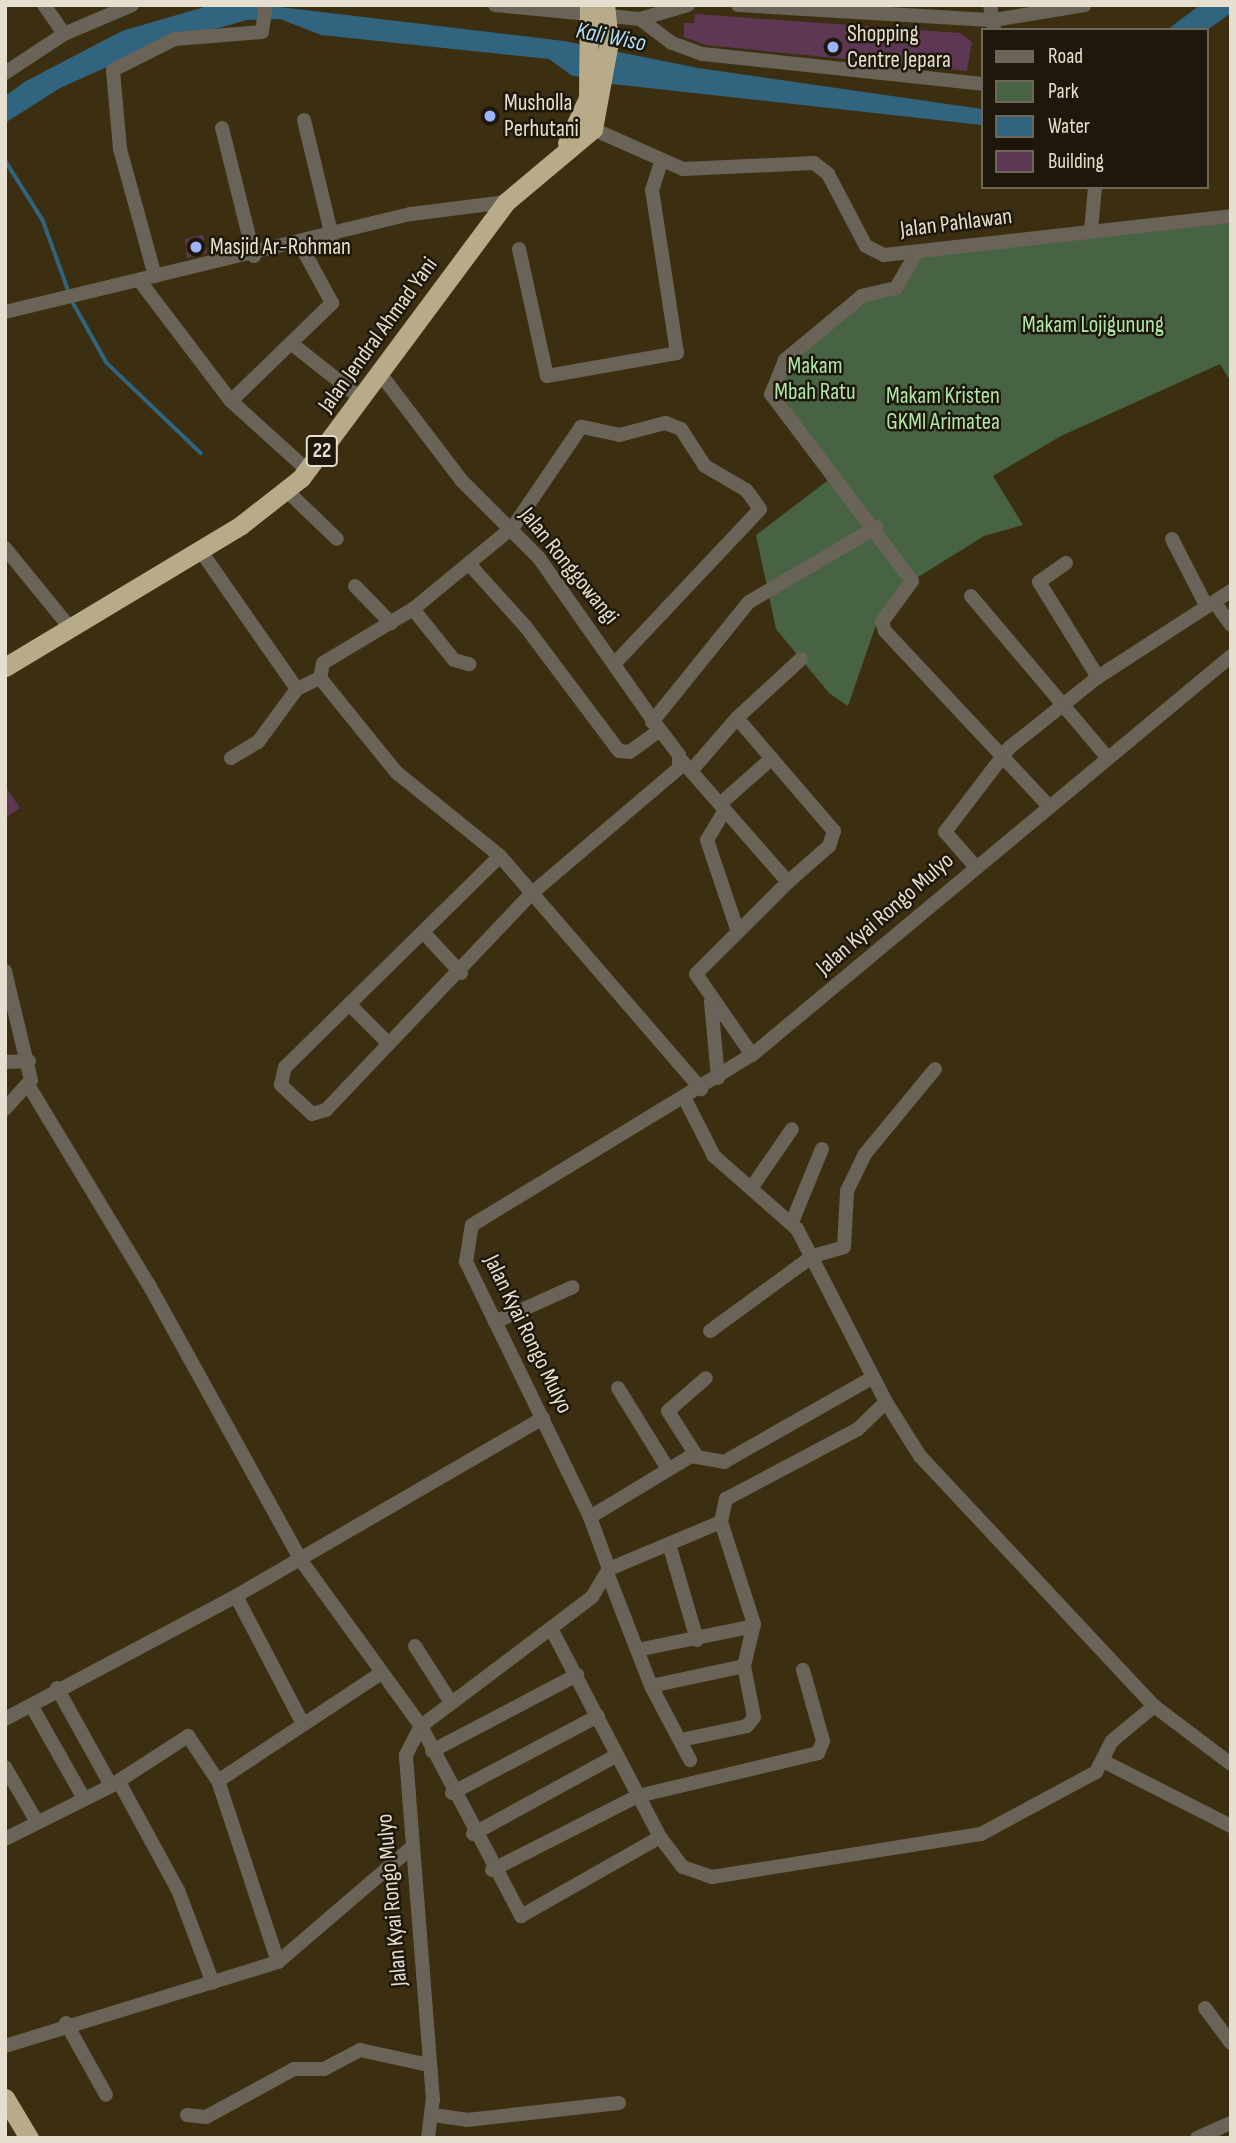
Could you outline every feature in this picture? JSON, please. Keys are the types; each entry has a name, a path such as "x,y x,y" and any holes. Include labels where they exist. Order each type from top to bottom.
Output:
{"highway":[{"name":"Jalan Jendral Ahmad Yani","path":"5,667 200,550 287,491 307,470 382,376 506,202 586,126 595,100 601,41 598,9"},
{"path":"5,2098 29,2138"}],"street":[{"path":"44,5 64,34"},
{"path":"5,73 64,34 132,5"},
{"path":"155,276 120,149 113,70 175,39 264,29 266,5"},
{"path":"495,5 598,9 640,19 672,43 703,54 981,84"},
{"path":"640,19 688,5"},
{"path":"738,5 917,15 994,25 1085,5"},
{"path":"917,15 931,5"},
{"path":"990,5 994,25"},
{"path":"304,120 332,237"},
{"name":"Jalan Pahlawan","path":"586,126 661,163 683,169 807,160 828,174 866,246 884,255 1231,216"},
{"path":"222,128 254,256"},
{"path":"519,249 547,376 677,353 652,190 661,163"},
{"path":"1091,231 1095,189"},
{"path":"5,312 78,297 155,276 301,246 411,214 506,202"},
{"path":"231,401 332,303 301,246"},
{"path":"917,252 896,288 862,296 837,313 773,379 776,407 877,527 912,585 885,618 885,631 1049,806"},
{"path":"139,280 231,401 307,470"},
{"path":"292,344 363,400"},
{"name":"Jalan Ronggowangi","path":"382,376 463,481 513,527 616,662 656,726 686,766 788,882"},
{"path":"320,678 323,663 413,609 513,527 584,426 620,435 666,423 677,426 705,466 746,490 758,506 757,514 616,662"},
{"path":"287,491 337,539"},
{"path":"469,564 525,626 619,751 630,752 656,726 749,602 877,527"},
{"path":"1172,539 1211,605 1231,625"},
{"path":"5,548 71,629"},
{"path":"200,550 296,689"},
{"path":"1066,564 1039,582 1098,677"},
{"path":"355,586 391,623"},
{"path":"975,866 945,832 1002,755 1063,702 1231,591"},
{"path":"971,596 1108,758"},
{"path":"413,609 454,660 469,664"},
{"name":"Jalan Kyai Rongo Mulyo","path":"428,2138 433,2115 404,1766 421,1726 450,1701 552,1630 608,1572 590,1517 466,1262 472,1225 685,1099 752,1055 975,866 1231,656"},
{"path":"500,856 281,1072 281,1085 294,1100 312,1114 322,1114 388,1043 461,973 531,894 686,766 802,660"},
{"path":"231,758 258,742 296,689 320,678"},
{"path":"320,678 396,772 500,856 701,1089"},
{"path":"737,718 835,836 696,974 712,1002 752,1055"},
{"path":"738,932 707,841 722,807 772,758"},
{"path":"423,932 461,973"},
{"path":"5,971 29,1062 30,1088 149,1285 300,1559 421,1726 452,1793 514,1910 526,1916 660,1837"},
{"path":"712,1002 718,1078"},
{"path":"349,1004 388,1043"},
{"path":"5,1062 29,1062"},
{"path":"710,1331 813,1256 844,1247 847,1191 865,1154 935,1069"},
{"path":"5,1109 30,1088"},
{"path":"685,1099 715,1156 792,1222 813,1256 872,1378 920,1456 1154,1706 1231,1764"},
{"path":"752,1187 792,1129"},
{"path":"792,1222 822,1149"},
{"path":"495,1322 573,1287"},
{"path":"696,1455 668,1411 706,1378"},
{"path":"590,1517 696,1455 724,1462 872,1378"},
{"path":"618,1388 668,1469"},
{"path":"681,1740 751,1724 744,1666 754,1626 721,1522 733,1491 823,1449 886,1402"},
{"path":"5,1719 57,1688 236,1596 543,1418"},
{"path":"690,1760 651,1686 608,1572 721,1522"},
{"path":"669,1544 697,1640"},
{"path":"236,1596 303,1724"},
{"path":"637,1650 697,1640 754,1626"},
{"path":"552,1630 660,1837 683,1867 712,1877 981,1834 1051,1801 1096,1772 1112,1741 1154,1706"},
{"path":"415,1646 450,1701"},
{"path":"651,1686 744,1666"},
{"path":"492,1870 638,1796 818,1754 823,1741 803,1670"},
{"path":"218,1781 381,1673"},
{"path":"432,1751 577,1675"},
{"path":"57,1688 177,1890 213,1983"},
{"path":"31,1705 83,1797"},
{"path":"452,1793 598,1716"},
{"path":"5,1839 113,1782 188,1736 218,1781 278,1962"},
{"path":"473,1834 617,1755"},
{"path":"1103,1761 1231,1826"},
{"path":"5,1767 37,1822"},
{"path":"5,2046 66,2023 213,1983 278,1962 411,1848"},
{"path":"1205,2008 1231,2043"},
{"path":"66,2023 106,2095"},
{"path":"187,2115 206,2117 294,2069 324,2069 360,2050 429,2065"},
{"path":"433,2115 467,2120 619,2104"},
{"path":"1197,2138 1231,2123"}],"green space":[{"path":"1230,223 1231,382 1220,364 1061,436 993,476 1023,525 984,536 907,584 878,619 848,706 829,693 776,629 756,535 835,475 777,406 774,379 838,314 898,288 918,255"}],"water":[{"path":"211,5 263,5 564,41 698,68 981,109 981,125 612,84 571,75 549,59 321,35 280,19 247,20 149,48 60,88 5,123 5,96 26,81 122,31"},
{"path":"1200,5 1231,5 1231,13 1208,30 1170,28"}],"building":[{"name":"Shopping Centre Jepara","path":"695,14 960,33 972,42 967,71 705,45 684,37 684,23 694,23"},
{"name":"Masjid Ar-Rohman","path":"203,235 207,253 187,258 185,239"},
{"path":"5,786 20,808 5,818"}],"waterway":[{"path":"5,160 43,220 69,292"},
{"path":"71,299 107,363 201,453"}],"place":[{"name":"Shopping Centre Jepara","path":"833,47"},
{"name":"Musholla Perhutani","path":"490,116"},
{"name":"Masjid Ar-Rohman","path":"196,247"}],"water label":[{"name":"Kali Wiso","path":"611,37"}],"park label":[{"name":"Makam Lojigunung","path":"1093,325"},
{"name":"Makam Mbah Ratu","path":"815,379"},
{"name":"Makam Kristen GKMI Arimatea","path":"943,409"}]}
